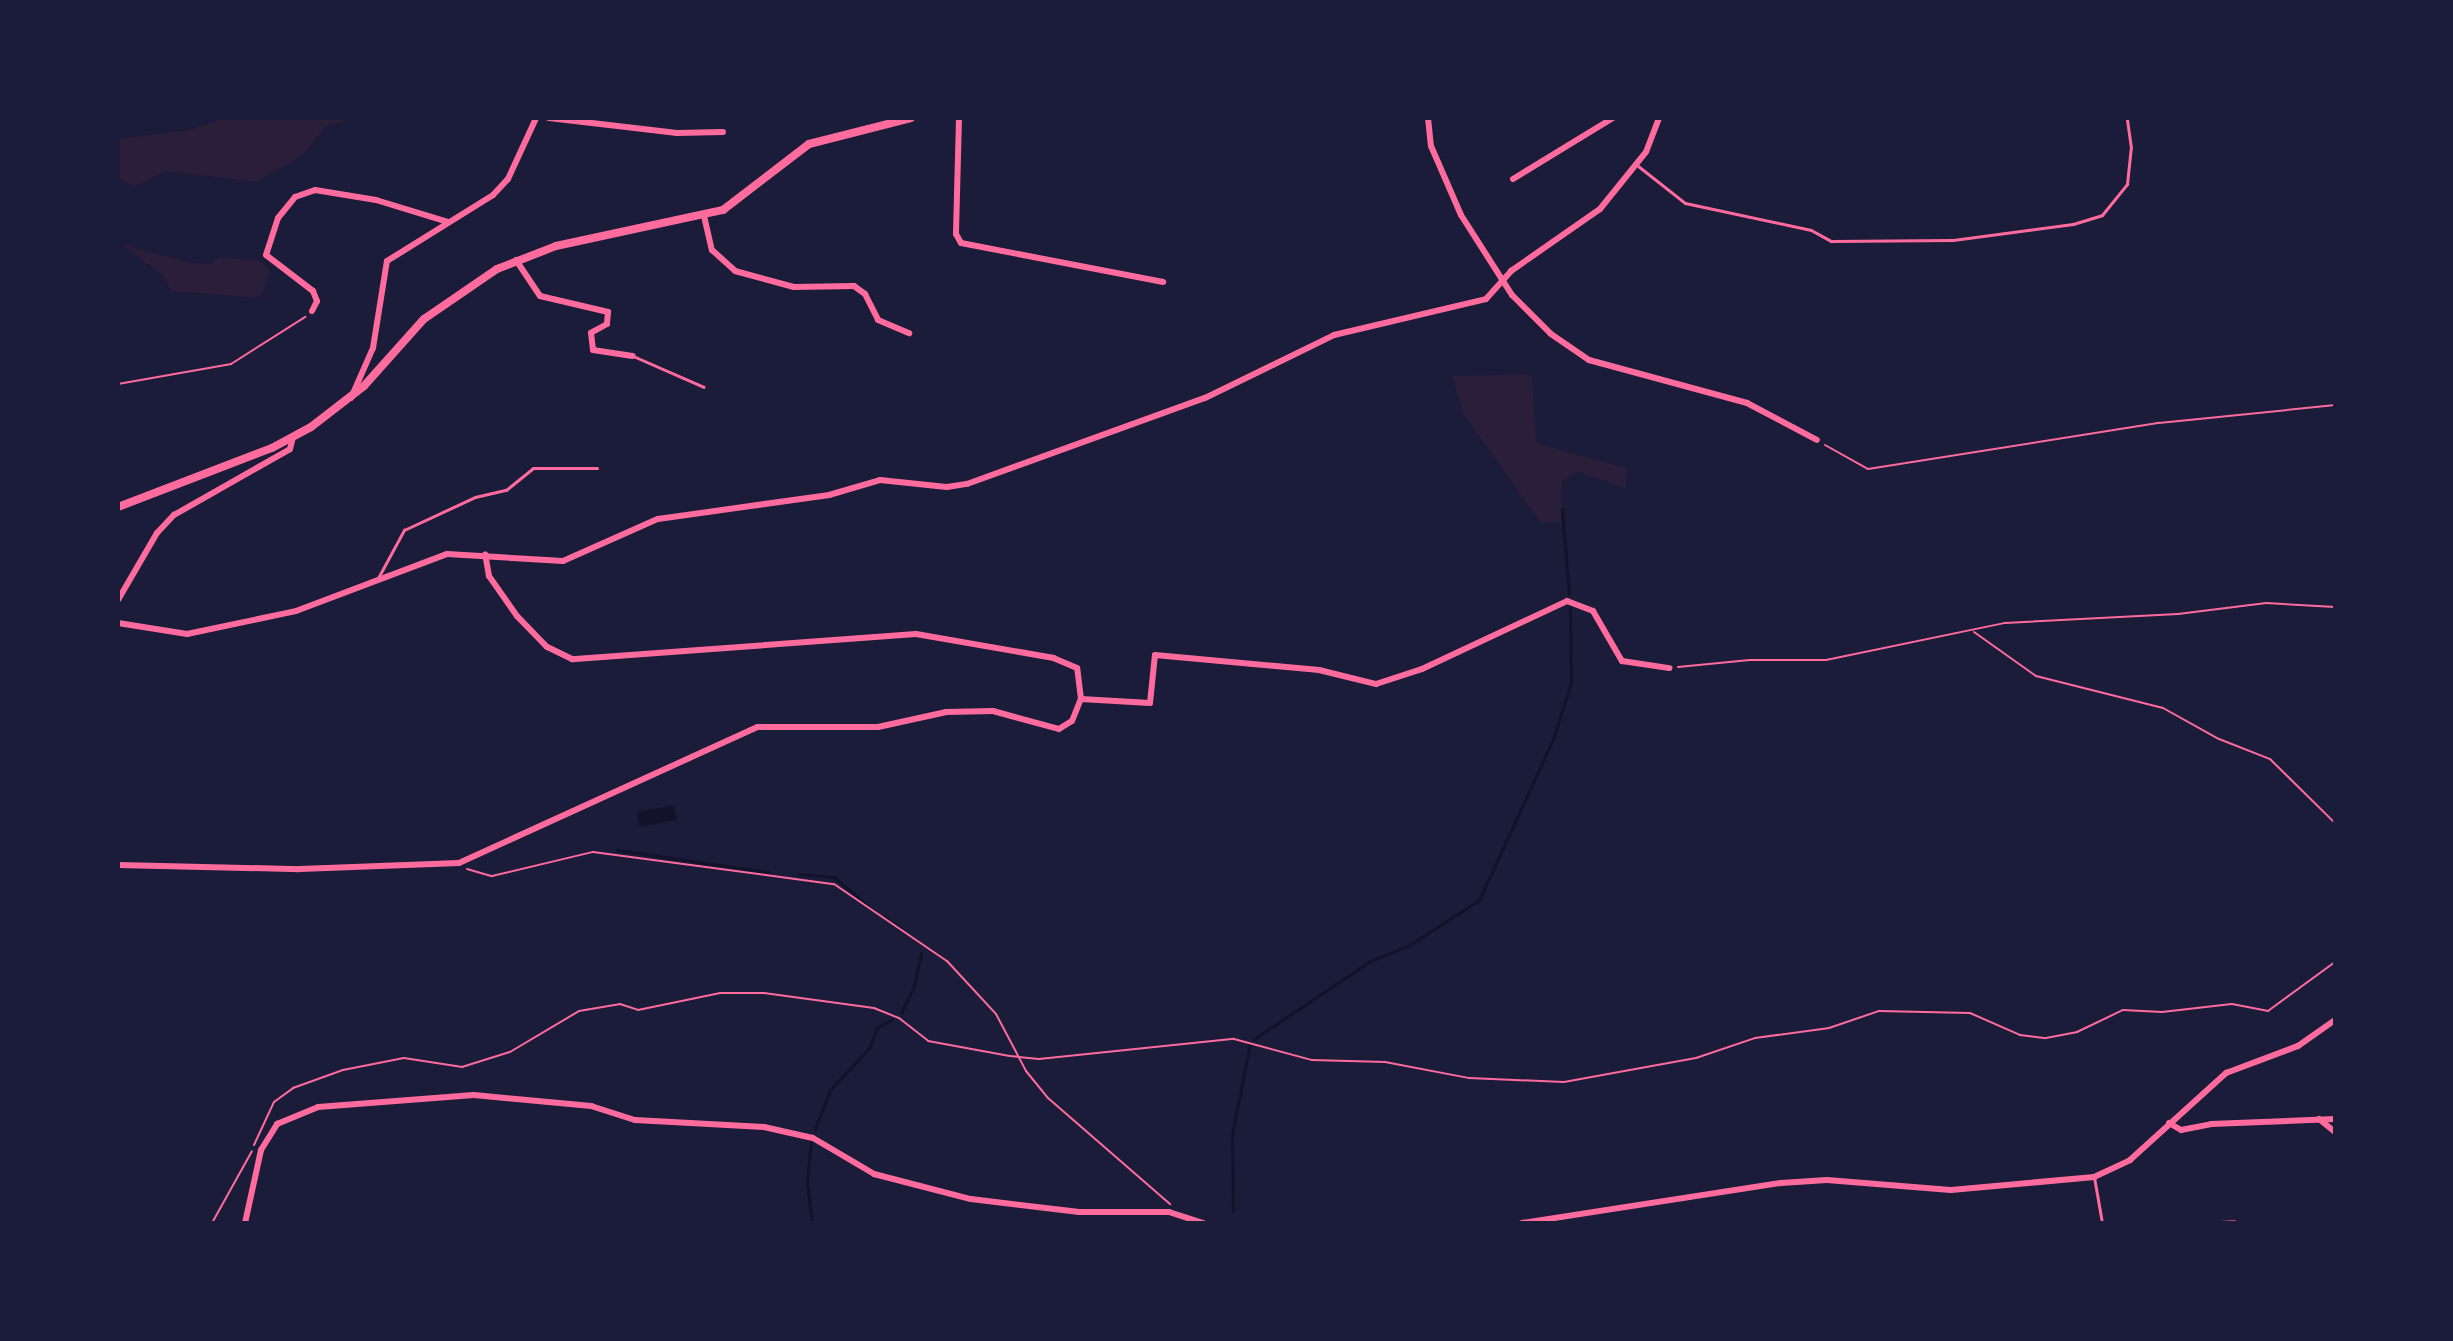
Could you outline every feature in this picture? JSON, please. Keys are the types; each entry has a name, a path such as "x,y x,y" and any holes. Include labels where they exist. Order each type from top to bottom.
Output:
{"street":[{"path":"351,398 373,348 387,261 508,179 536,118"},
{"path":"549,118 677,133 723,132"},
{"path":"118,507 293,437 351,398 437,308 516,260 565,244 704,216 737,202 809,144 911,118"},
{"path":"959,118 956,234 961,243 1163,282"},
{"path":"1428,118 1431,146 1453,199 1503,280 1534,320 1589,360 1747,403 1817,440"},
{"path":"1513,179 1613,118"},
{"path":"118,623 187,634 296,611 447,554 563,561 658,519 829,495 880,480 947,487 967,484 1205,398 1334,335 1479,302 1503,280 1584,223 1637,165 1659,118"},
{"path":"312,311 317,301 313,291 274,266 266,252 278,218 295,197 315,190 376,200 448,222"},
{"path":"704,216 712,250 735,271 794,287 854,286 865,294 878,320 909,333"},
{"path":"516,260 528,286 540,296 608,312 607,324 591,333 593,350 633,356"},
{"path":"118,600 157,533 174,515 290,449 293,437"},
{"path":"118,865 300,869 459,863 758,727 878,727 946,712 993,711 1059,729 1072,721 1081,699 1077,668 1054,658 916,634 572,659 547,647 517,616 489,576 485,554"},
{"path":"1081,699 1150,703 1155,655 1319,670 1376,684 1422,669 1567,601 1593,611 1622,661 1669,668"},
{"path":"1522,1223 1677,1195 1816,1180 1951,1190 2094,1177 2130,1160 2226,1073 2298,1046 2335,1020"},
{"path":"245,1223 261,1150 277,1124 318,1107 474,1095 591,1106 635,1120 764,1127 801,1135 874,1174 971,1199 1079,1212 1175,1213 1203,1223"},
{"path":"2319,1119 2335,1132"},
{"path":"2169,1123 2181,1130 2335,1119"}],"lane":[{"path":"1637,165 1685,203 1811,230 1831,241 1953,240 2073,224 2102,215 2127,184 2131,148 2127,118"},
{"path":"633,356 704,387"},
{"path":"378,581 404,530 475,497 506,490 533,468 597,468"},
{"path":"2094,1177 2102,1223"},
{"path":"2199,1223 2234,1221"}],"path":[{"path":"118,384 231,364 312,311"},
{"path":"1817,440 1868,469 2159,423 2335,405"},
{"path":"1669,668 1750,660 1826,660 2005,623 2178,614 2266,603 2335,607"},
{"path":"1973,632 2036,676 2163,708 2219,739 2270,759 2335,823"},
{"path":"459,863 473,873 492,876 593,852 834,884 947,961 996,1014 1018,1057 1048,1098 1154,1187 1175,1213"},
{"path":"212,1223 245,1171 270,1106 288,1091 352,1067 404,1058 462,1067 510,1052 569,1016 604,1005 638,1010 720,993 764,993 874,1008 941,1045 1018,1057 1234,1039 1312,1060 1385,1062 1469,1078 1564,1082 1687,1061 1755,1038 1829,1028 1879,1011 1970,1013 2020,1035 2046,1038 2077,1032 2123,1010 2162,1012 2232,1004 2268,1011 2335,962"}],"shaded area":[{"path":"224,118 356,118 325,127 303,155 256,182 166,171 135,187 118,178 118,139 190,130"},
{"path":"122,244 191,263 211,264 219,257 262,261 270,272 260,298 172,291 162,275"},
{"path":"1532,374 1536,443 1626,468 1626,488 1577,472 1562,481 1561,522 1541,523 1463,413 1452,376"},
{"path":"674,805 677,820 640,827 637,812"}],"waterway":[{"path":"1562,509 1569,594"},
{"path":"1254,1039 1370,961 1408,946 1479,900 1553,739 1571,683 1570,608"},
{"path":"617,850 768,872"},
{"path":"799,874 834,877 874,911"},
{"path":"884,917 901,928"},
{"path":"901,1013 914,986 921,953"},
{"path":"815,1129 830,1090 869,1048 877,1028 892,1019"},
{"path":"1233,1211 1232,1135 1250,1043"},
{"path":"811,1139 807,1183 812,1223"}]}
